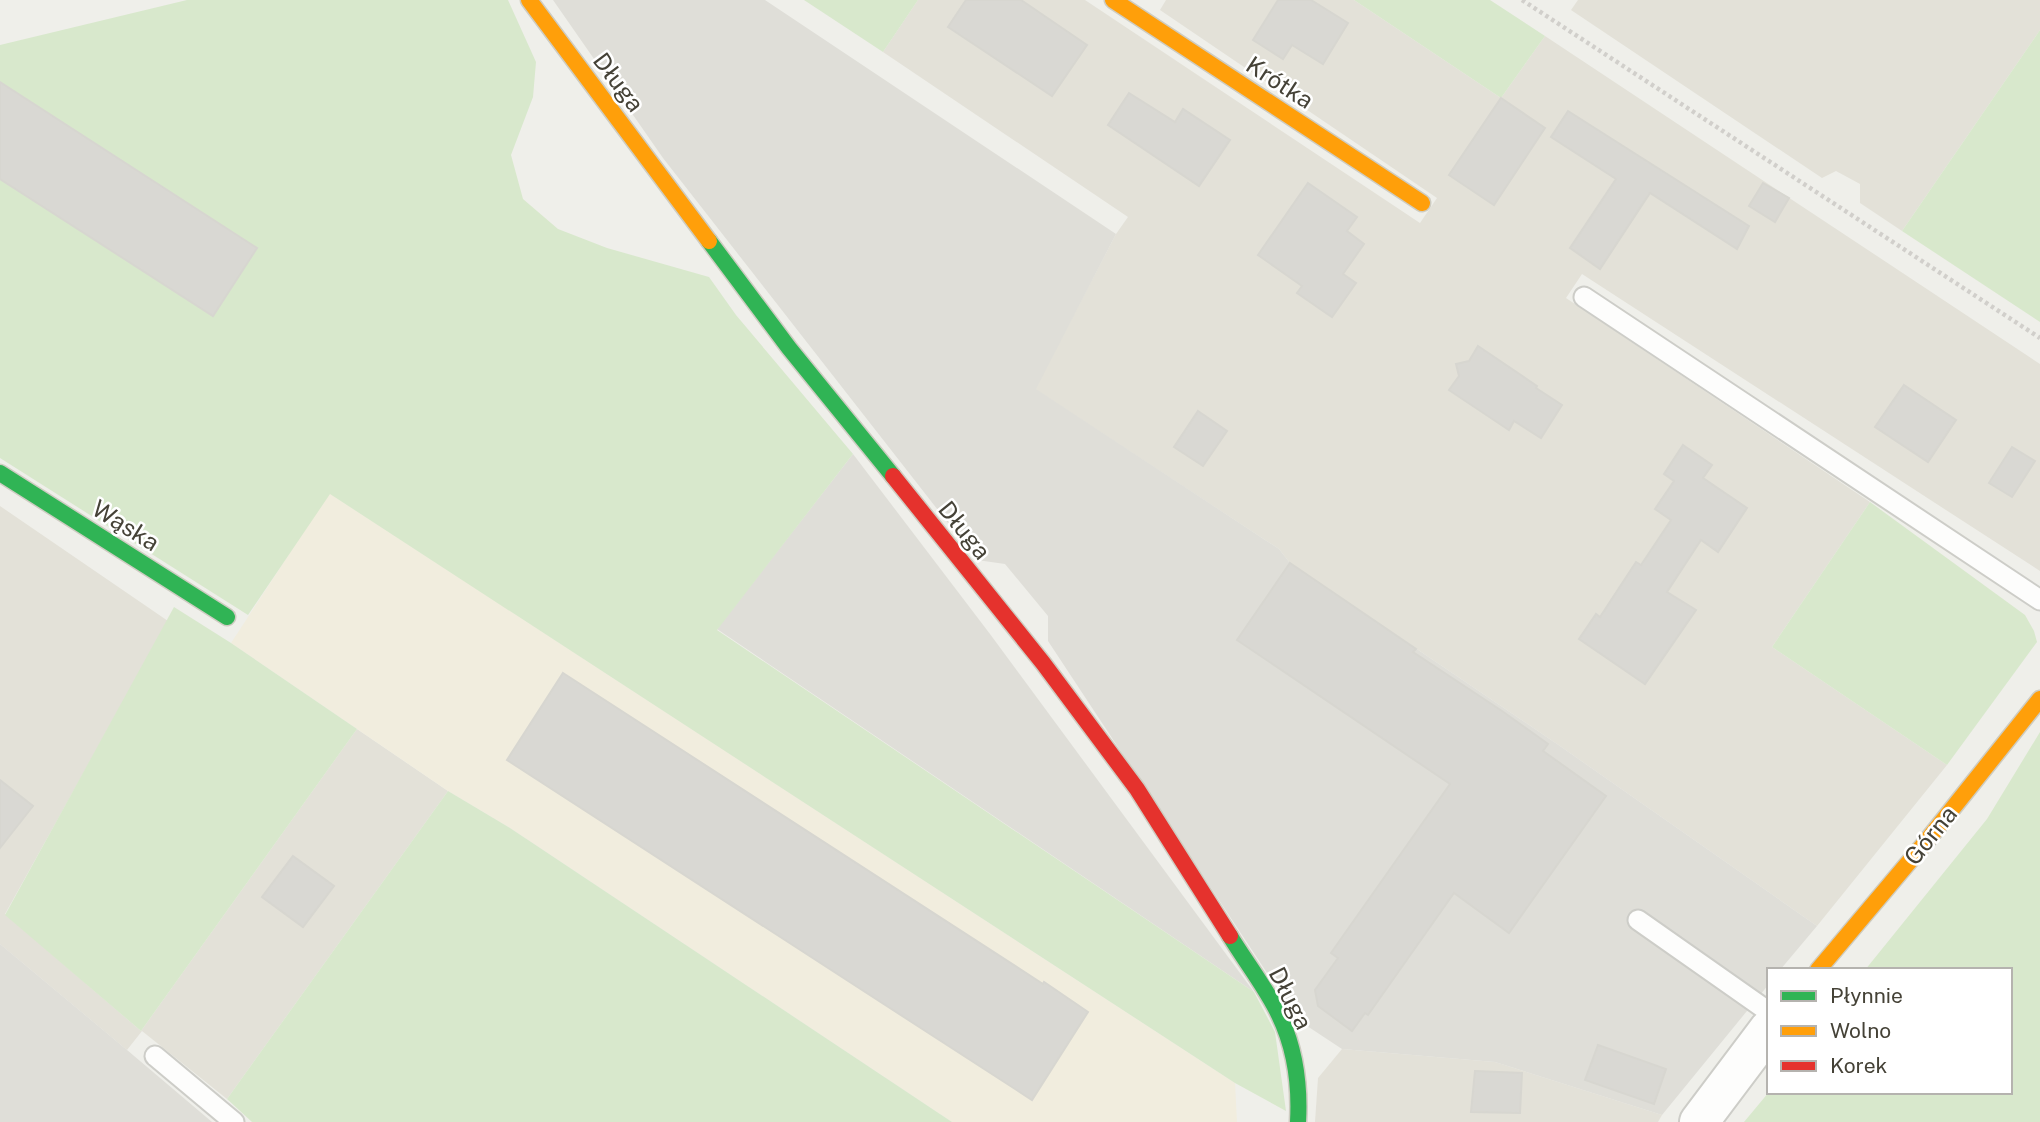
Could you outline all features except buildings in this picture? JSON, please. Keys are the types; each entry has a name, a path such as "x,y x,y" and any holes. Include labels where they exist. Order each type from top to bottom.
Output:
{"street":[{"name":"Długa","path":"530,0 789,348 1043,663 1137,789 1279,1015 1294,1057 1298,1122"},
{"name":"Krótka","path":"1113,0 1422,203"},
{"name":"Wąska","path":"0,472 227,617"},
{"name":"Górna","path":"1820,968 1925,843 2040,699"},
{"path":"1699,1122 1767,1032"}],"lane":[{"path":"1584,297 2040,600"},
{"path":"1638,920 1767,1011"},
{"path":"155,1056 234,1122"}],"path":[{"path":"1522,0 2040,338"}],"shaded area":[{"path":"553,0 765,0 1116,234 1036,389 1279,549 1290,563 1560,746 1817,926 1782,968 1767,968 1767,986 1662,1115 1495,1062 1342,1049 1298,1020 1048,641 1048,616 1005,564 977,560 663,158"},
{"path":"918,0 1085,0 1420,223 1437,198 1160,10 1166,0 1354,0 1501,98 1545,36 2040,364 2040,571 1582,274 1566,298 1870,502 1772,647 1947,765 1817,926 1560,746 1290,563 1279,549 1035,389 1116,234 1128,217 883,52"},
{"path":"1578,0 2040,0 2040,30 1902,231 1860,203 1860,184 1836,171 1822,178 1571,10"},
{"path":"853,454 990,634 1254,992 717,629"},
{"path":"329,493 1235,1083 1237,1122 952,1122 510,828 448,791 231,643"},
{"path":"0,506 168,621 5,914 141,1031 357,729 448,791 227,1099 142,1031 127,1050 0,944"},
{"path":"0,944 127,1050 212,1122 0,1122"},
{"path":"1342,1049 1495,1062 1662,1115 1658,1122 1315,1122 1318,1078"}],"green space":[{"path":"187,0 508,0 536,62 533,97 511,155 523,199 558,229 607,248 709,277 736,315 853,454 717,630 1254,992 1275,1032 1286,1111 1235,1083 330,494 248,615 0,458 0,45"},
{"path":"804,0 918,0 883,52"},
{"path":"1354,0 1490,0 1545,36 1501,98"},
{"path":"2040,30 2040,322 1902,231"},
{"path":"1870,502 2025,615 2034,631 2037,642 1947,765 1772,647"},
{"path":"174,607 357,729 141,1031 5,915"},
{"path":"2040,732 2040,1122 1744,1122 1767,1094 2012,1094 2012,968 1867,968 1987,819"},
{"path":"448,791 510,828 952,1122 252,1122 227,1099"}],"traffic: fast":[{"path":"709,241 789,348 893,476"},
{"path":"0,473 227,617"},
{"path":"1230,936 1268,995 1289,1041 1295,1067 1298,1122"}],"traffic: slow":[{"path":"529,0 709,241"},
{"path":"1113,0 1422,203"},
{"path":"1820,968 1925,843 2040,699"}],"traffic: jam":[{"path":"893,476 1043,663 1137,789 1230,936"}]}
